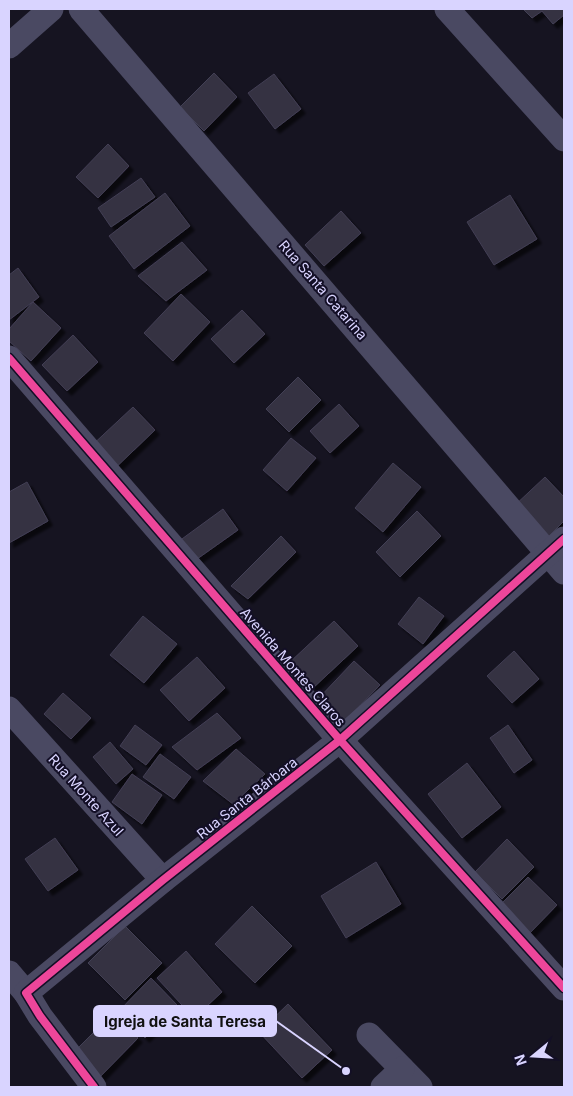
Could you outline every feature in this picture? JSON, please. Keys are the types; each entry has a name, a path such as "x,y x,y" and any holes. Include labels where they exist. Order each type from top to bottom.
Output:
{"street":[{"path":"9,46 51,9"},
{"name":"Rua Santa Catarina","path":"81,9 556,546 564,572"},
{"path":"447,9 564,139"},
{"name":"Avenida Montes Claros","path":"9,358 340,740 564,988"},
{"name":"Rua Santa Bárbara","path":"26,993 163,880 340,740 556,546"},
{"name":"Rua Monte Azul","path":"9,709 163,880"},
{"path":"9,974 26,993 40,1016 94,1087"},
{"path":"370,1035 420,1087"},
{"path":"383,1087 402,1069"}],"building":[{"path":"523,9 564,9 564,15 553,24 542,11 532,18"},
{"path":"214,73 237,97 204,131 180,107"},
{"path":"274,74 301,109 275,129 248,93"},
{"path":"108,144 129,166 98,198 76,177"},
{"path":"141,178 155,197 111,227 98,208"},
{"path":"165,193 190,226 134,269 109,236"},
{"path":"510,195 537,239 494,265 467,222"},
{"path":"341,211 361,233 324,266 305,245"},
{"path":"182,242 207,270 166,301 138,276"},
{"path":"18,268 39,297 9,320 9,275"},
{"path":"181,294 210,322 173,361 144,333"},
{"path":"33,302 61,328 31,361 9,341 9,329"},
{"path":"242,310 265,334 234,363 211,339"},
{"path":"73,335 98,362 67,391 42,365"},
{"path":"298,377 321,400 289,432 266,409"},
{"path":"339,404 359,426 330,453 310,431"},
{"path":"133,407 155,430 110,473 88,449"},
{"path":"291,438 316,458 287,491 263,470"},
{"path":"393,463 421,487 383,532 355,508"},
{"path":"545,477 564,497 564,521 545,540 513,507"},
{"path":"27,482 48,521 9,543 9,492"},
{"path":"223,509 238,530 190,564 175,544"},
{"path":"417,511 441,536 400,577 376,552"},
{"path":"281,536 296,552 248,599 231,586"},
{"path":"419,597 444,616 423,644 398,624"},
{"path":"143,616 177,644 144,683 110,655"},
{"path":"334,621 358,646 313,688 290,662"},
{"path":"514,651 539,679 512,703 487,676"},
{"path":"197,657 225,688 189,721 160,690"},
{"path":"354,661 380,685 343,723 318,699"},
{"path":"63,693 91,718 71,739 44,714"},
{"path":"217,713 241,738 197,770 172,747"},
{"path":"135,725 162,745 146,765 120,746"},
{"path":"508,725 532,760 514,773 490,738"},
{"path":"110,742 133,769 116,784 93,757"},
{"path":"236,749 265,774 233,804 203,781"},
{"path":"160,754 191,777 174,799 143,777"},
{"path":"467,763 501,807 462,838 428,794"},
{"path":"132,774 162,795 142,824 112,802"},
{"path":"55,838 78,870 48,891 25,859"},
{"path":"507,839 534,867 502,899 475,872"},
{"path":"376,862 401,904 346,938 321,896"},
{"path":"528,877 557,905 528,935 499,906"},
{"path":"252,906 292,946 255,983 215,944"},
{"path":"125,926 162,963 125,1000 88,963"},
{"path":"186,951 222,992 194,1018 157,978"},
{"path":"151,978 177,1005 145,1038 119,1011"},
{"path":"288,1004 332,1050 302,1078 259,1032"},
{"path":"113,1013 138,1038 95,1082 70,1056"}],"cycle path":[{"path":"9,358 340,740 564,988"},
{"path":"94,1087 40,1016 26,993 163,880 340,740 564,539"}],"place":[{"name":"Igreja de Santa Teresa","path":"346,1071"}]}
